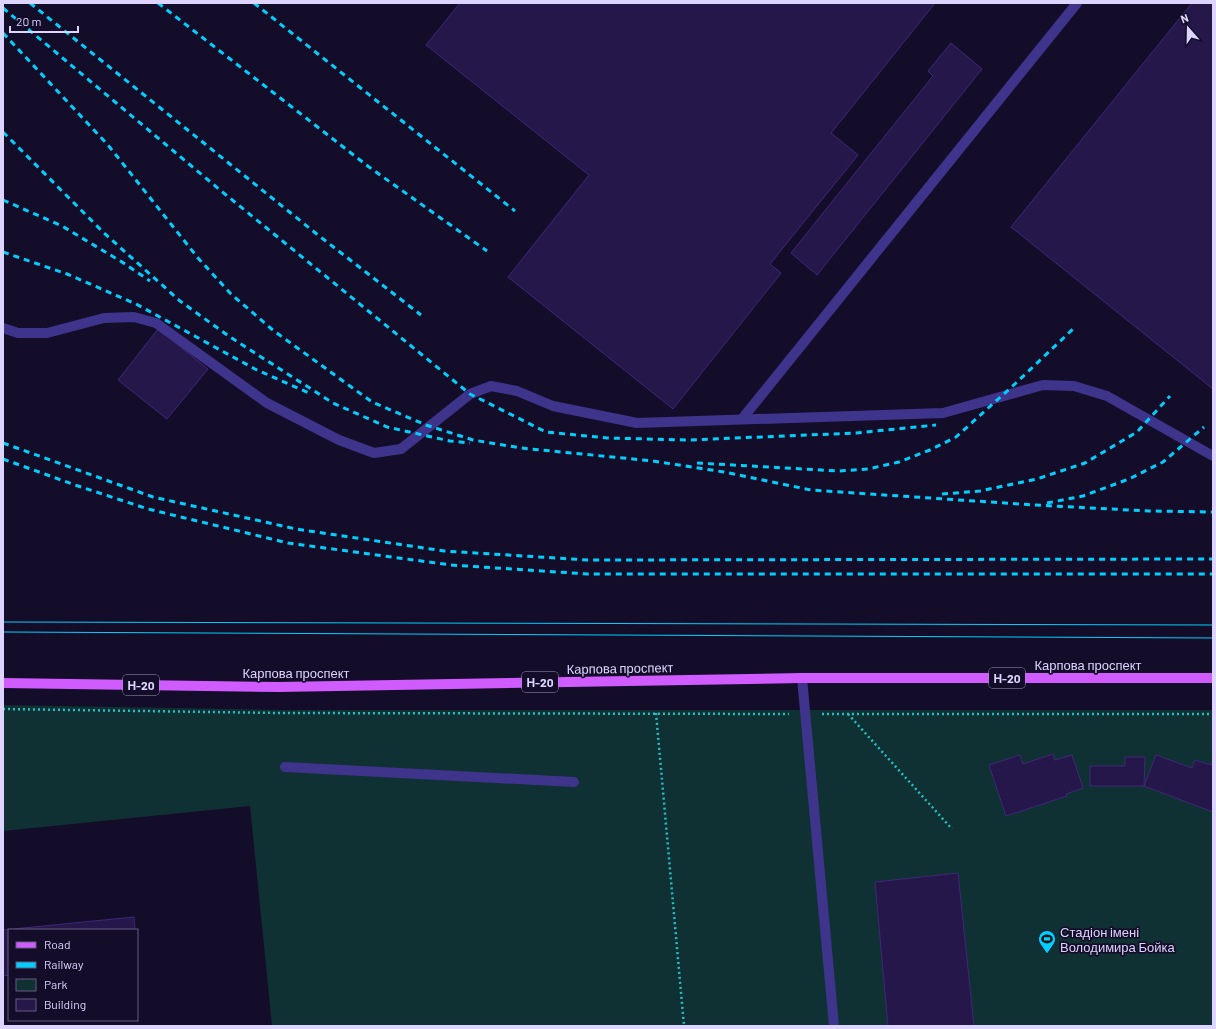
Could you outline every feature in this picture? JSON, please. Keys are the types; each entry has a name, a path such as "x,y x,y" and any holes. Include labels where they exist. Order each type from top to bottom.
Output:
{"main road":[{"name":"Карпова проспект","path":"3,683 279,687 802,678 1213,678"}],"lane":[{"path":"742,419 1077,3"},
{"path":"3,328 18,333 47,333 104,318 134,317 156,322 267,403 339,440 374,453 401,449 470,394 491,386 517,391 553,406 637,423 943,413 1043,385 1074,386 1107,396 1213,456"},
{"path":"802,678 834,1026"},
{"path":"285,768 574,782"}],"path":[{"path":"3,709 280,713 1213,714"},
{"path":"656,713 684,1026"},
{"path":"847,714 952,829"}],"green space":[{"path":"3,705 280,710 1213,710 1213,1026 272,1026 250,806 3,831"}],"building":[{"path":"460,3 935,3 831,133 858,155 770,264 781,273 673,409 508,277 589,175 426,45"},
{"path":"1192,3 1213,3 1213,389 1011,227"},
{"path":"951,43 982,69 817,275 791,253 933,76 928,71"},
{"path":"158,329 208,369 167,419 118,380"},
{"path":"1053,754 1055,760 1072,755 1083,788 1066,794 1067,796 1006,816 989,765 1020,755 1023,764"},
{"path":"1156,755 1192,768 1195,760 1211,765 1213,759 1213,812 1144,786"},
{"path":"1125,757 1145,757 1144,786 1090,786 1090,766 1125,766"},
{"path":"958,873 974,1026 888,1026 875,882"},
{"path":"134,917 135,929 13,929"},
{"path":"3,930 8,930 8,975 3,976"}],"tram line":[{"path":"3,622 1213,625"},
{"path":"3,632 1213,638"}],"railway":[{"path":"30,3 318,235 421,315"},
{"path":"158,3 369,167 487,251"},
{"path":"254,3 515,211"},
{"path":"3,8 220,190 470,394 546,432 607,438 688,440 856,433 936,425"},
{"path":"3,33 108,145 198,258 231,294 274,331 372,402 426,425 473,440 521,448 653,461 724,472 811,490 1034,505 1149,511 1213,512"},
{"path":"3,132 104,233 180,301 230,337 333,403 387,427 450,441 470,443"},
{"path":"3,200 62,226 122,262 150,281"},
{"path":"3,252 67,274 136,304 255,369 311,394"},
{"path":"697,463 838,471 868,469 899,462 930,450 956,437 1074,328"},
{"path":"942,494 980,491 1037,479 1085,463 1137,432 1170,396"},
{"path":"1047,503 1083,496 1129,479 1163,462 1204,427"},
{"path":"3,443 153,497 296,529 444,551 588,560 1213,559"},
{"path":"3,459 148,509 288,543 451,565 588,574 1213,574"}],"place":[{"name":"Стадіон імені Володимира Бойка","path":"1047,954"}]}
